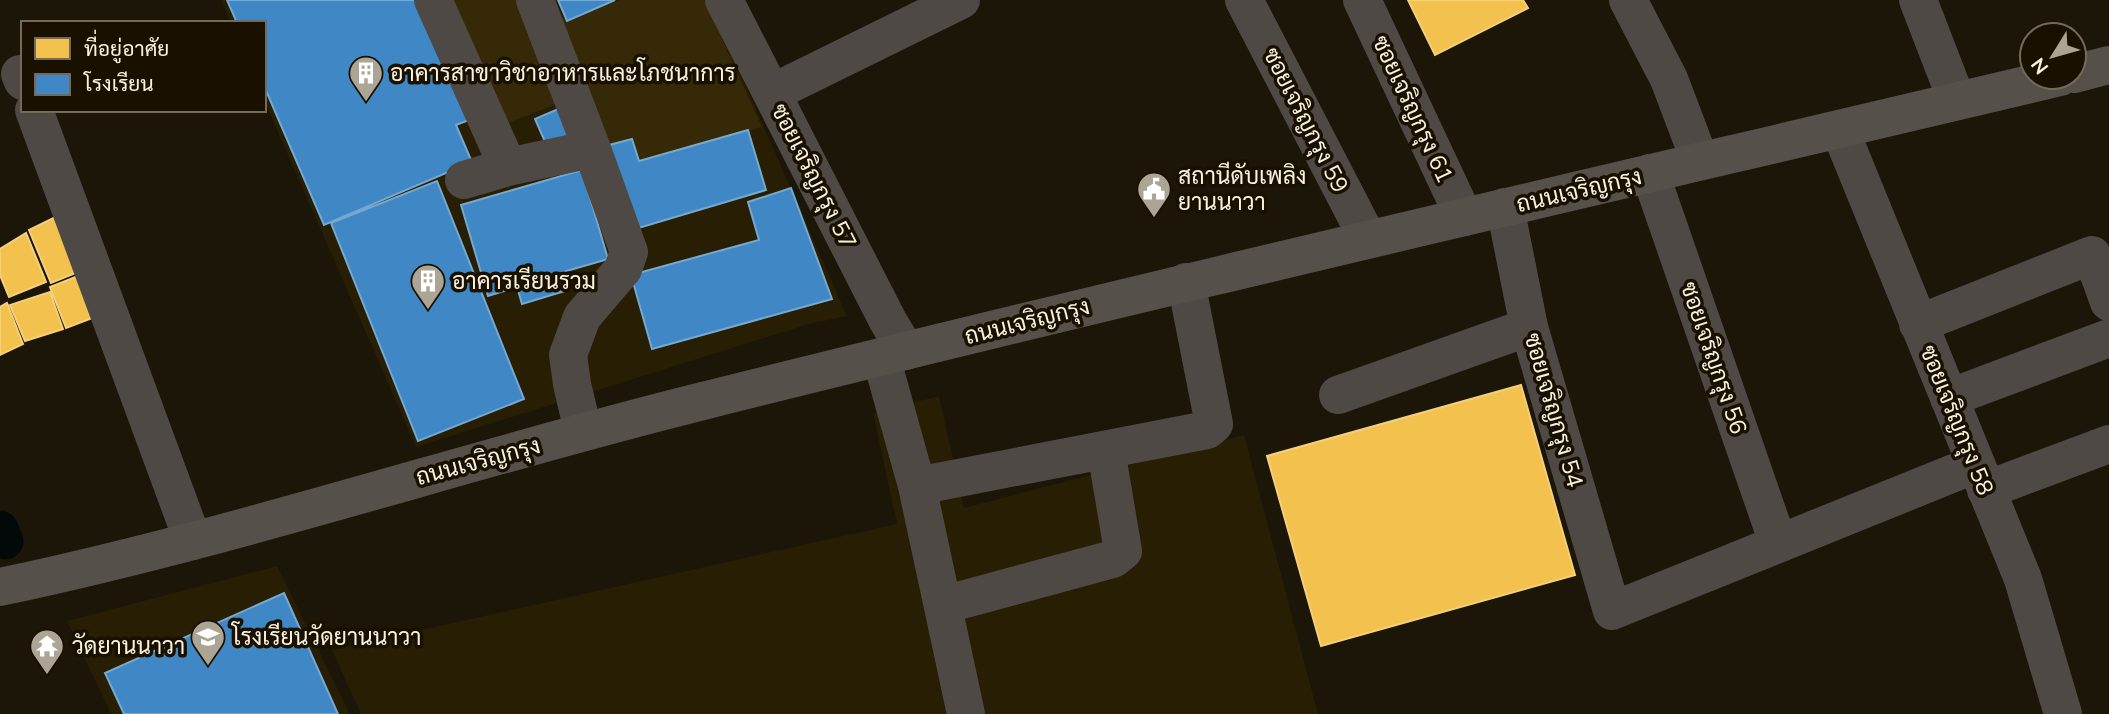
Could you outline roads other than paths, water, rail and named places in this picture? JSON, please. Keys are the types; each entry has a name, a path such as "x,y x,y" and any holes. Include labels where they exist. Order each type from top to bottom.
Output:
{"main road":[{"path":"2088,70 2109,65"},
{"name":"ถนนเจริญกรุง","path":"0,587 193,541 583,431 1186,282 2018,87"}],"street":[{"path":"433,0 508,167"},
{"path":"535,0 629,252 622,268 582,317 568,355 583,431"},
{"name":"ซอยเจริญกรุง 57","path":"724,0 888,321 917,486 966,714"},
{"path":"772,93 961,0"},
{"name":"ซอยเจริญกรุง 59","path":"1244,0 1368,239"},
{"name":"ซอยเจริญกรุง 61","path":"1362,0 1464,217"},
{"path":"1628,0 1669,79 1700,161"},
{"path":"1919,0 1958,101"},
{"path":"35,112 193,541"},
{"name":"ซอยเจริญกรุง 58","path":"1840,130 2023,579 2063,714"},
{"path":"464,180 508,167 592,149"},
{"name":"ซอยเจริญกรุง 56","path":"1650,173 1778,543"},
{"name":"ซอยเจริญกรุง 54","path":"1505,208 1529,327 1612,611 1778,543"},
{"path":"1918,324 2092,255 2109,302"},
{"path":"917,486 1207,430 1214,424 1186,282"},
{"path":"1338,395 1529,327"},
{"path":"1949,398 2109,338"},
{"path":"1778,543 1981,477 2109,444"},
{"path":"943,605 1113,559 1123,551 1105,450"}],"waterway":[{"path":"0,529 5,541"}],"place":[{"name":"อาคารสาขาวิชาอาหารและโภชนาการ","path":"366,103"},
{"name":"สถานีดับเพลิง ยานนาวา","path":"1154,219"},
{"name":"อาคารเรียนรวม","path":"428,311"},
{"name":"โรงเรียนวัดยานนาวา","path":"208,667"},
{"name":"วัดยานนาวา","path":"47,676"}]}
